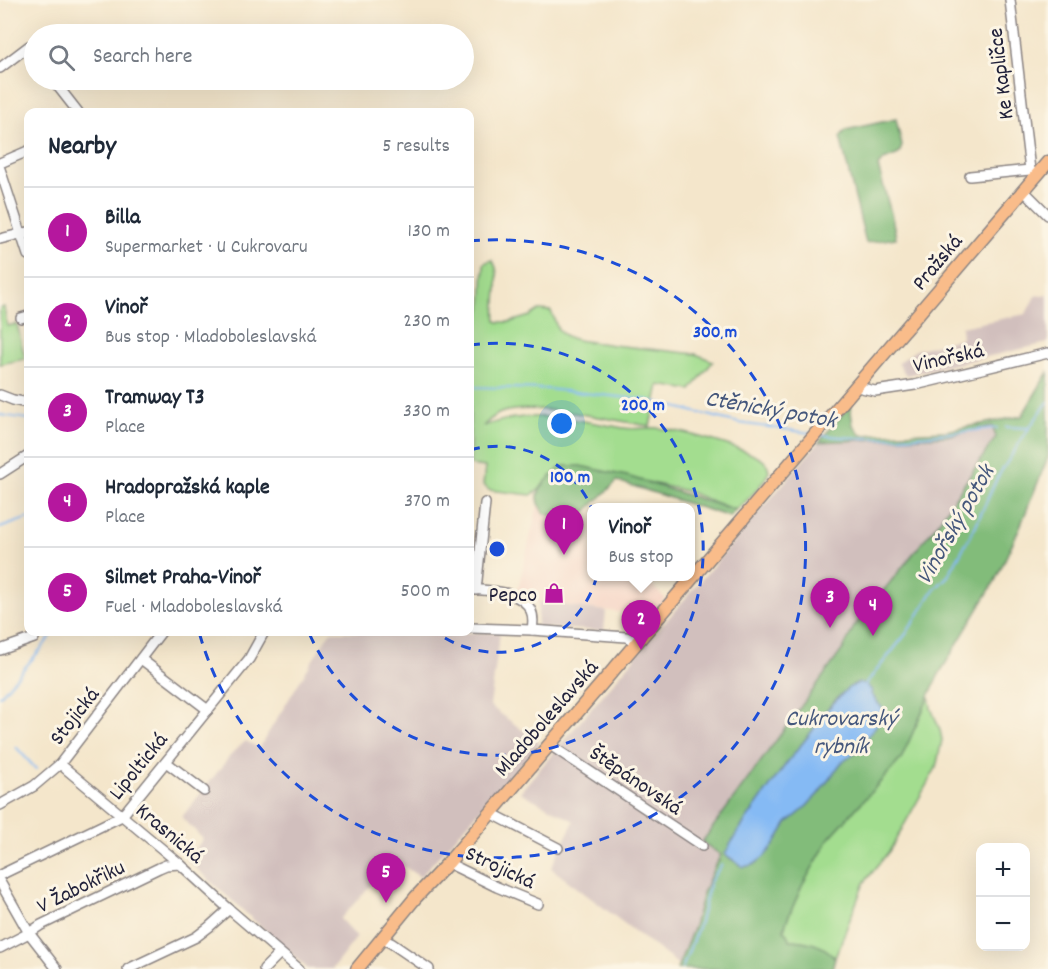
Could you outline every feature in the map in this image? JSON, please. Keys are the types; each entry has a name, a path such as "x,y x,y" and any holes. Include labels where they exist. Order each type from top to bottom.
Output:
{"main road":[{"name":"Pražská","path":"823,427 1024,191 1034,173 1048,162"},
{"name":"Mladoboleslavská","path":"695,576 823,427"},
{"name":"Mladoboleslavská","path":"357,969 416,897 448,863 691,581"}],"street":[{"name":"Ke Kapličce","path":"1010,0 1034,173"},
{"path":"0,68 24,54"},
{"path":"61,90 75,108"},
{"path":"0,163 24,152"},
{"path":"0,170 24,230"},
{"path":"970,176 1034,173"},
{"path":"1024,191 1048,215"},
{"path":"0,239 24,233"},
{"name":"Vinořská","path":"857,387 875,391 915,385 1048,354"},
{"path":"0,395 24,402"},
{"path":"0,474 24,459"},
{"path":"474,582 485,502"},
{"path":"474,589 501,591 518,597 531,608 532,630"},
{"path":"474,628 626,637 638,642"},
{"name":"Stojická","path":"0,805 34,786 60,764 158,636"},
{"name":"Lipoltická","path":"0,874 122,816 249,659 262,636"},
{"path":"0,650 34,638"},
{"path":"141,659 208,710"},
{"name":"Štěpánovská","path":"550,745 702,846"},
{"path":"166,762 204,791"},
{"name":"Krasnická","path":"60,764 180,864 299,969"},
{"path":"491,813 558,848"},
{"name":"Strojická","path":"448,863 538,904"},
{"name":"V Žabokřiku","path":"0,948 41,925 159,868 180,864"},
{"path":"0,882 29,933 57,969"},
{"path":"128,969 196,937 229,909"},
{"path":"382,939 429,969"},
{"path":"264,969 280,953"}],"shaded area":[{"path":"1048,294 1048,343 906,375 898,363 916,350 962,338 961,327 1026,314 1035,296"},
{"path":"992,426 996,437 938,523 854,627 843,649 703,843 721,855 720,861 716,863 703,893 694,926 679,965 551,868 574,821 520,792 819,442 946,436"},
{"path":"538,505 545,514 577,520 587,534 587,581 647,581 665,598 647,621 627,613 533,602 524,606 515,601"},
{"path":"539,602 606,611 604,631 537,627"},
{"path":"474,633 500,633 490,706 540,743 420,877 394,860 340,919 357,937 332,969 308,969 187,860 203,839 182,817 234,751 246,741 259,748 328,636 474,636"}],"green space":[{"path":"896,119 902,146 899,154 884,160 878,166 896,238 866,243 840,137 846,130"},
{"path":"492,260 497,273 496,321 510,322 530,316 539,310 551,311 558,329 576,340 696,354 713,361 691,390 659,385 650,426 572,413 530,409 498,414 483,426 522,417 553,417 628,429 657,428 680,432 731,446 759,458 766,463 769,471 763,481 735,510 686,491 580,466 546,481 531,495 489,490 483,485 485,467 474,466 474,324 482,308 484,263"},
{"path":"4,307 7,326 17,324 24,359 0,364 0,308"},
{"path":"1048,372 1048,457 995,581 938,676 901,759 830,837 802,886 786,922 784,930 790,940 815,944 831,953 835,958 832,969 677,969 694,926 703,893 721,855 702,842 843,649 854,627 938,523 996,437 992,426 946,436 819,442 850,405 853,425 861,435 946,431 1022,416","holes":["854,684 854,754 841,763 818,794 787,823 774,845 743,867 725,855 737,833 822,715"]},
{"path":"562,466 580,466 627,476 735,510 730,517 695,506 695,503 686,503 617,481 594,503 587,503 587,510 577,520 545,514 540,506 538,493 545,482"},
{"path":"929,696 942,740 936,768 890,850 864,883 835,958 826,949 815,944 790,940 784,930 802,886 830,837 901,759"}],"water":[{"name":"Cukrovarský rybník","path":"858,683 869,687 871,694 886,713 854,754 841,763 818,794 787,823 764,857 753,865 743,867 725,854 737,833 822,715 848,688"}],"waterway":[{"name":"Ctěnický potok","path":"474,387 547,389 648,400 739,423 810,433"},
{"name":"Vinořský potok","path":"864,686 906,634 933,591 948,576 976,525 997,478 1048,402"},
{"path":"0,415 24,418"},
{"name":"Ctěnický potok","path":"1006,427 1029,428"},
{"name":"Ctěnický potok","path":"822,435 887,438 997,428"},
{"name":"Ctěnický potok","path":"0,528 24,519"},
{"path":"0,696 51,636"},
{"path":"16,747 36,769"},
{"name":"Vinořský potok","path":"682,969 700,922 710,882 722,864"}],"place":[{"name":"Billa","path":"564,555"},
{"name":"Pepco","path":"554,593"},
{"name":"Tramway T3","path":"830,628"},
{"name":"Hradopražská kaple","path":"873,636"},
{"name":"Vinoř","path":"641,650"},
{"name":"Silmet Praha-Vinoř","path":"386,903"}]}
